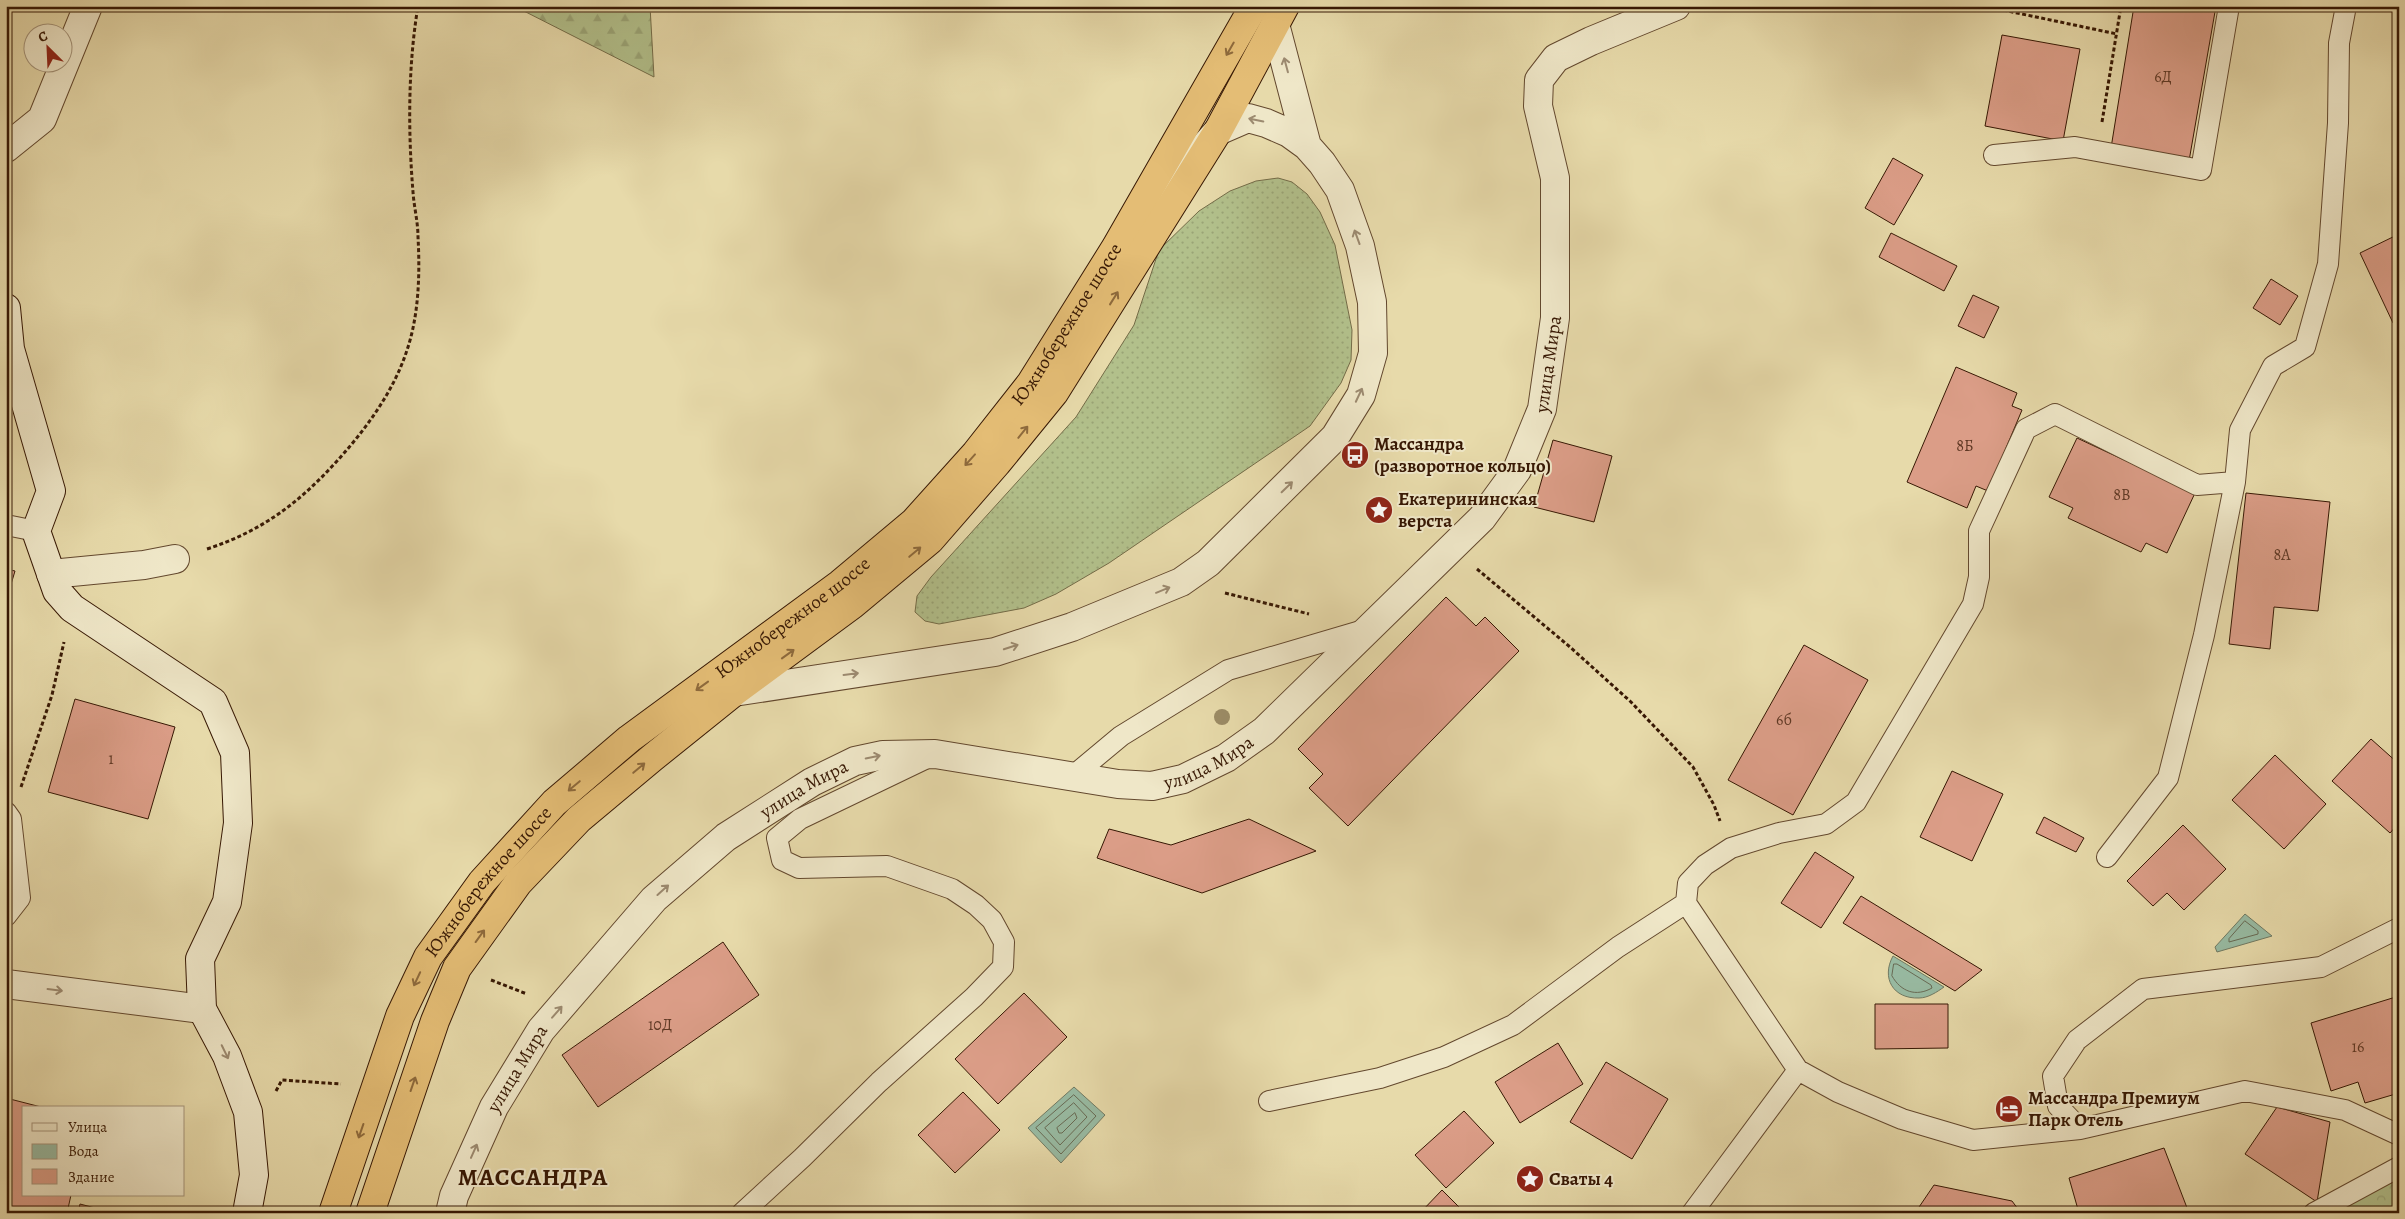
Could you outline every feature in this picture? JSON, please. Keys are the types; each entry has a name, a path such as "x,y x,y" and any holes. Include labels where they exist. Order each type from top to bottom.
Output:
{"highway":[{"name":"Южнобережное шоссе","path":"333,1213 400,1016 428,958 482,882 554,803 629,739 840,584 914,522 976,453 1031,383 1116,247 1254,6"},
{"name":"Южнобережное шоссе","path":"370,1213 434,1021 457,968 518,883 579,819 734,692 852,606 930,540 997,464 1054,393 1218,131 1280,15"}],"street":[{"path":"6,148 42,120 88,6"},
{"name":"улица Мира","path":"450,1213 454,1196 494,1107 541,1030 654,899 726,837 812,782 855,761 884,755 935,754 1118,784 1152,786 1183,779 1226,758 1264,731 1482,518 1517,470 1542,409 1555,318 1557,250 1555,178 1538,106 1539,80 1556,58 1591,41 1676,6"},
{"path":"1280,15 1307,146"},
{"path":"734,692 995,652 1072,627 1181,582 1208,563 1335,437 1361,394 1373,353 1372,302 1360,246 1340,190 1322,163 1307,146 1266,122 1248,118 1218,131 1116,247"},
{"path":"6,308 10,349 51,491 36,531 57,591 72,608 213,702 235,753 238,823 227,902 200,959 202,1009 227,1056 248,1112 254,1175 247,1213"},
{"path":"51,574 144,565 175,559"},
{"path":"6,984 202,1009"}],"lane":[{"path":"1994,155 2075,148 2202,170 2229,6"},
{"path":"2107,857 2168,778 2204,635 2235,482 2240,430 2273,366 2304,347 2328,264 2338,123 2339,43 2346,6"},
{"path":"2235,482 2197,485 2055,414 2026,429 1978,531 1979,577 1973,604 1856,802 1826,824 1779,833 1731,848 1705,865 1688,883 1686,903 1798,1070 1838,1092 1902,1119 1973,1140 2080,1129 2245,1091 2345,1110 2399,1135"},
{"path":"6,524 36,531"},
{"path":"1073,776 1122,736 1228,670 1369,628"},
{"path":"742,1213 802,1158 879,1082 974,997 1002,967 1004,942 992,920 976,905 952,889 887,866 799,868 782,860 776,838 800,819 935,754"},
{"path":"6,916 20,898 9,815"},
{"path":"1269,1101 1380,1078 1444,1057 1513,1025 1618,947 1686,903"},
{"path":"2080,1129 2058,1106 2052,1076 2077,1040 2143,989 2321,967 2399,928"},
{"path":"1692,1213 1798,1070"},
{"path":"2314,1213 2399,1167"}],"path":[{"path":"175,559 230,541 272,519 310,491 359,437 388,392 408,350 417,299 418,236 413,192 410,114 413,49 418,6"},
{"path":"1984,6 2117,34"},
{"path":"2097,151 2121,6"},
{"path":"1451,548 1570,647 1631,702 1693,767 1714,805 1731,848"},
{"path":"1181,582 1313,614"},
{"path":"9,815 52,695 72,608"},
{"path":"457,968 561,1007"},
{"path":"282,1080 346,1085"}],"green space":[{"path":"514,6 650,6 654,77"},
{"path":"1278,178 1292,182 1307,194 1320,212 1335,245 1352,330 1351,360 1341,383 1310,426 1109,563 1056,594 1024,608 939,624 925,621 915,612 917,596 931,577 1076,417 1134,325 1159,250 1199,211 1230,191 1256,181"},
{"path":"2399,1162 2399,1213 2322,1213"}],"water":[{"path":"2245,914 2272,936 2217,952 2215,947"},
{"path":"1893,956 1944,987 1922,998 1902,995 1896,991 1889,979 1888,972"},
{"path":"1074,1087 1105,1115 1061,1163 1028,1128"}],"building":[{"path":"2134,6 2216,6 2189,161 2111,148"},
{"path":"2002,35 2080,49 2063,141 1985,126"},
{"path":"1893,158 1923,175 1894,225 1865,208"},
{"path":"1891,233 1957,266 1944,291 1879,257"},
{"path":"2399,234 2399,320 2393,323 2360,253"},
{"path":"2271,279 2298,296 2280,325 2253,308"},
{"path":"1973,295 1999,307 1984,338 1958,326"},
{"path":"1956,367 2017,393 2012,406 2022,410 1988,491 1976,486 1967,508 1907,482"},
{"path":"2077,438 2195,493 2167,553 2146,543 2141,552 2068,518 2073,508 2049,497"},
{"path":"1553,440 1612,456 1594,522 1534,507"},
{"path":"2246,493 2330,502 2318,611 2274,607 2270,649 2229,644"},
{"path":"6,569 15,571 6,601"},
{"path":"1446,597 1476,626 1485,617 1519,651 1348,826 1309,788 1323,774 1298,749"},
{"path":"1804,645 1868,680 1793,815 1728,780"},
{"path":"75,699 175,727 148,819 48,792"},
{"path":"2371,739 2399,764 2399,823 2390,833 2332,781"},
{"path":"2275,755 2326,804 2284,849 2232,800"},
{"path":"1952,771 2003,794 1972,861 1920,837"},
{"path":"2044,817 2084,838 2076,852 2036,833"},
{"path":"1249,819 1316,851 1202,893 1097,858 1109,829 1171,845"},
{"path":"2183,825 2226,869 2184,910 2167,893 2153,906 2127,881"},
{"path":"1815,852 1854,877 1821,928 1781,903"},
{"path":"1861,896 1982,970 1955,991 1843,923"},
{"path":"723,942 759,995 598,1107 562,1055"},
{"path":"1024,993 1067,1037 998,1104 955,1059"},
{"path":"2399,996 2399,1070 2394,1072 2399,1093 2365,1103 2358,1082 2331,1091 2311,1023"},
{"path":"1875,1004 1948,1004 1948,1048 1875,1049"},
{"path":"1558,1043 1583,1084 1520,1123 1495,1082"},
{"path":"1606,1062 1668,1099 1632,1159 1570,1122"},
{"path":"963,1092 1000,1130 955,1173 918,1135"},
{"path":"6,1098 37,1106 22,1106 22,1196 71,1196 67,1213 6,1213"},
{"path":"2277,1107 2330,1122 2317,1202 2245,1154"},
{"path":"1464,1111 1494,1143 1446,1188 1415,1155"},
{"path":"2164,1148 2189,1213 2079,1213 2069,1178"},
{"path":"1934,1185 2012,1201 2021,1213 1915,1213"},
{"path":"1442,1190 1465,1213 1420,1213"},
{"path":"80,1204 114,1213 78,1213"}],"place":[{"name":"Массандра (разворотное кольцо)","path":"1355,455"},
{"name":"Екатерининская верста","path":"1379,510"},
{"name":"Массандра Премиум Парк Отель","path":"2009,1109"},
{"name":"Сваты 4","path":"1530,1179"}],"district":[{"name":"МАССАНДРА","path":"533,1177"}]}
